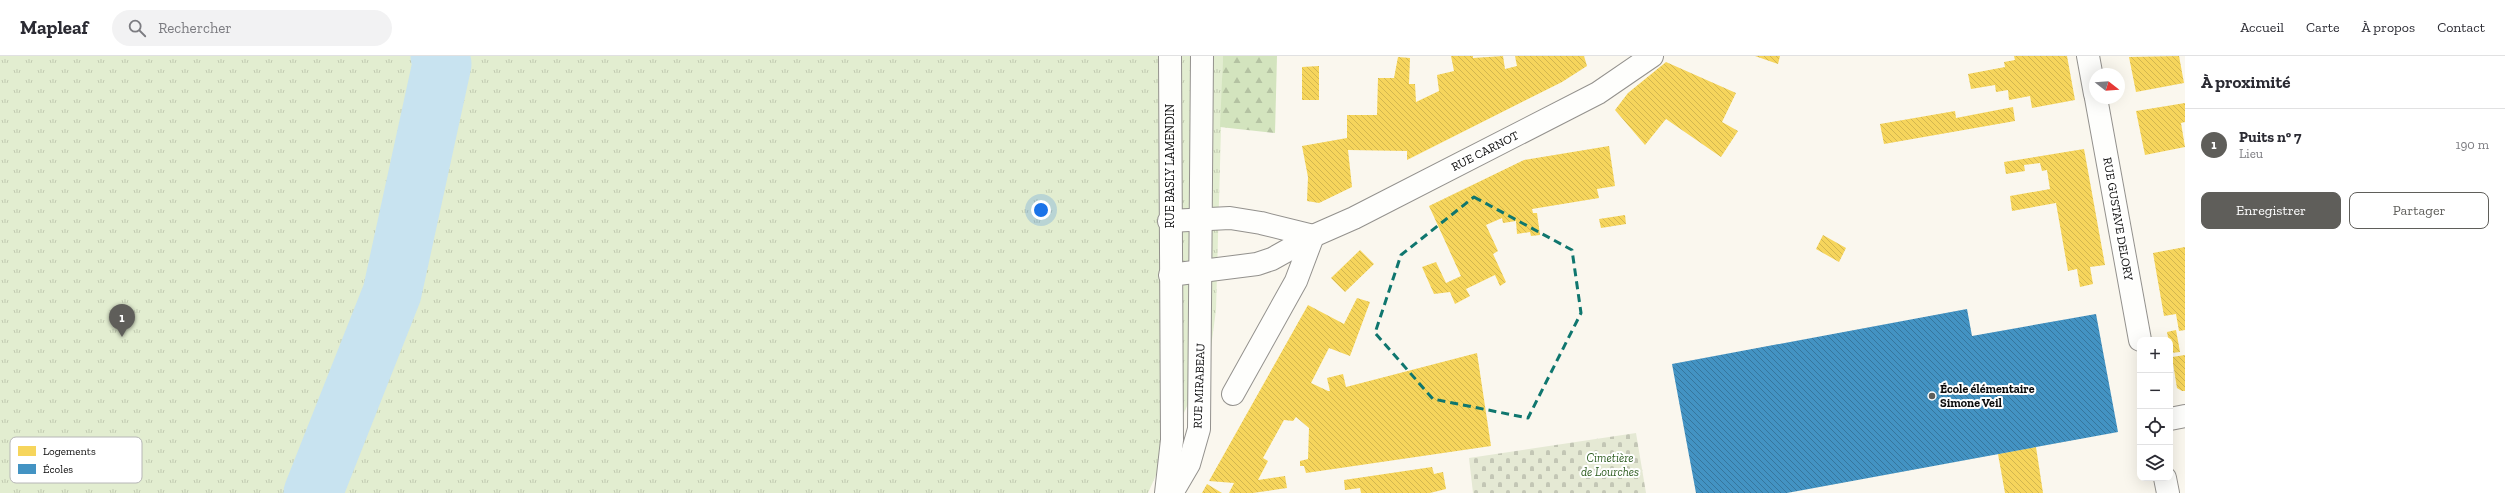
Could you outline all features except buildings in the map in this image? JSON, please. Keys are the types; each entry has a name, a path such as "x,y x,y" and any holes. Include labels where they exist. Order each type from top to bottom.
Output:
{"street":[{"name":"RUE BASLY LAMENDIN","path":"1170,56 1170,275"},
{"path":"1202,56 1202,272"},
{"name":"RUE CARNOT","path":"1170,275 1242,268 1272,259 1313,236 1354,218 1598,93 1652,56"},
{"path":"2088,56 2090,68"},
{"name":"RUE GUSTAVE DELORY","path":"2097,104 2139,337"},
{"path":"1169,221 1245,220 1313,236 1296,281 1234,394"},
{"name":"RUE MIRABEAU","path":"1172,493 1189,464 1199,430 1202,272"},
{"path":"1166,493 1172,440 1170,275"},
{"path":"2173,418 2185,416"},
{"path":"2166,481 2168,493"}],"highlighted area":[{"path":"1474,197 1572,250 1581,313 1528,418 1433,399 1375,333 1401,255"}],"green space":[{"path":"0,56 1223,56 1216,310 1210,355 1148,493 0,493"},
{"path":"1223,56 1277,56 1275,133 1220,127"},
{"name":"Cimetière de Lourches","path":"1636,433 1646,493 1473,493 1469,458"}],"waterway":[{"path":"313,493 392,293 442,64 440,56"}],"place":[{"name":"Puits n° 7","path":"122,337"},
{"name":"École élémentaire Simone Veil","path":"1932,396"}]}
